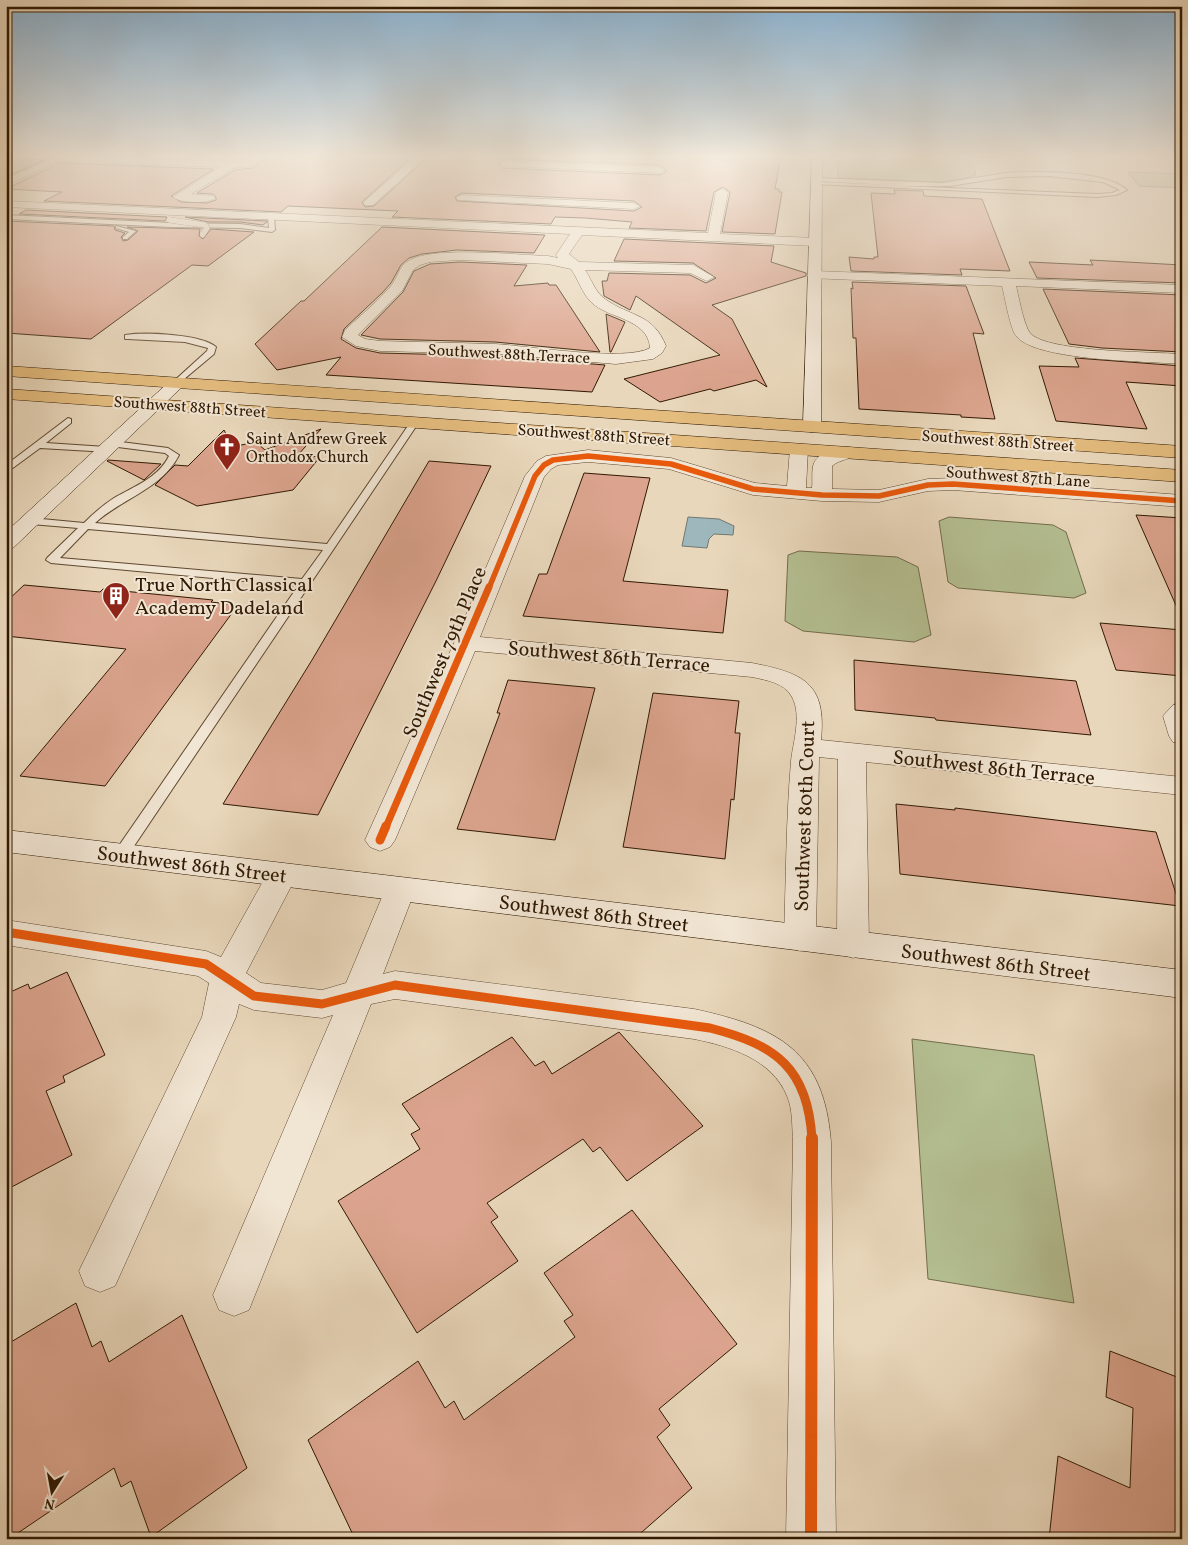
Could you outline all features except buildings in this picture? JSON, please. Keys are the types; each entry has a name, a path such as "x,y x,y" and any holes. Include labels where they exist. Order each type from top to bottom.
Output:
{"main road":[{"name":"Southwest 88th Street","path":"6,371 1182,452"},
{"name":"Southwest 88th Street","path":"6,394 1182,476"},
{"path":"740,445 790,437 812,427"},
{"path":"800,449 817,441 875,431"}],"street":[{"path":"512,228 815,242"},
{"path":"713,237 715,228"},
{"path":"812,427 815,228"},
{"path":"578,231 562,255 578,261 693,269 707,276"},
{"path":"587,244 594,232"},
{"name":"Southwest 88th Terrace","path":"460,256 578,261 594,297 608,307 644,324 654,334 658,346 657,350 647,356 632,359 609,359 496,349 385,346 355,341 350,337 350,332 397,288 407,268 415,262 429,258 460,256"},
{"path":"814,275 1075,283 1182,289"},
{"path":"1008,282 1022,334 1028,340 1040,346 1080,353 1182,359"},
{"path":"6,544 177,383"},
{"path":"796,493 800,449"},
{"path":"822,496 823,464 831,457 848,452"},
{"name":"Southwest 87th Lane","path":"535,476 544,465 553,460 569,457 596,456 671,464 748,488 822,496 879,496 928,485 953,484 1182,501"},
{"name":"Southwest 79th Place","path":"380,840 466,643 535,476"},
{"name":"Southwest 86th Terrace","path":"466,643 752,670"},
{"name":"Southwest 80th Court","path":"752,670 785,678 800,690 809,713 806,747 800,938"},
{"path":"1182,711 1176,716 1182,736"},
{"name":"Southwest 86th Terrace","path":"806,747 1182,786"},
{"path":"852,752 853,945"},
{"name":"Southwest 86th Street","path":"6,841 1182,984"},
{"path":"100,1272 218,1018 227,978 282,875"},
{"path":"234,1295 360,993 400,890"},
{"path":"6,932 206,964 254,996 322,1004 395,985 694,1024 749,1038 772,1052 785,1064 802,1089 809,1110 812,1142 811,1539"}],"lane":[{"path":"125,228 134,230 126,238"},
{"path":"202,234 207,228"},
{"path":"257,228 272,230 272,228"},
{"path":"128,337 184,340 209,344 212,347 211,352 177,383"},
{"path":"6,470 68,421"},
{"path":"120,854 414,422"},
{"path":"39,444 168,451 174,455 173,460 153,481 111,505 51,560 305,583"},
{"path":"30,521 329,547"}],"green space":[{"path":"949,517 1053,525 1066,532 1086,593 1074,598 958,588 948,582 939,521"},
{"path":"799,551 897,557 918,567 931,635 914,642 803,631 785,621 788,555"},
{"path":"912,1039 1034,1055 1074,1303 928,1279"}],"water":[{"path":"688,517 719,519 734,526 733,535 714,534 709,539 707,548 682,546"}],"cycle path":[{"path":"380,840 466,643 535,476 544,465 553,460 588,456 671,464 753,489 822,495 879,496 928,485 953,484 1182,501"},
{"path":"6,932 206,964 254,996 322,1004 395,985 694,1024 742,1037 771,1051 794,1074 803,1089 809,1108 811,1128 811,1539"}],"place":[{"name":"Saint Andrew Greek Orthodox Church","path":"227,471"},
{"name":"True North Classical Academy Dadeland","path":"116,620"}]}
